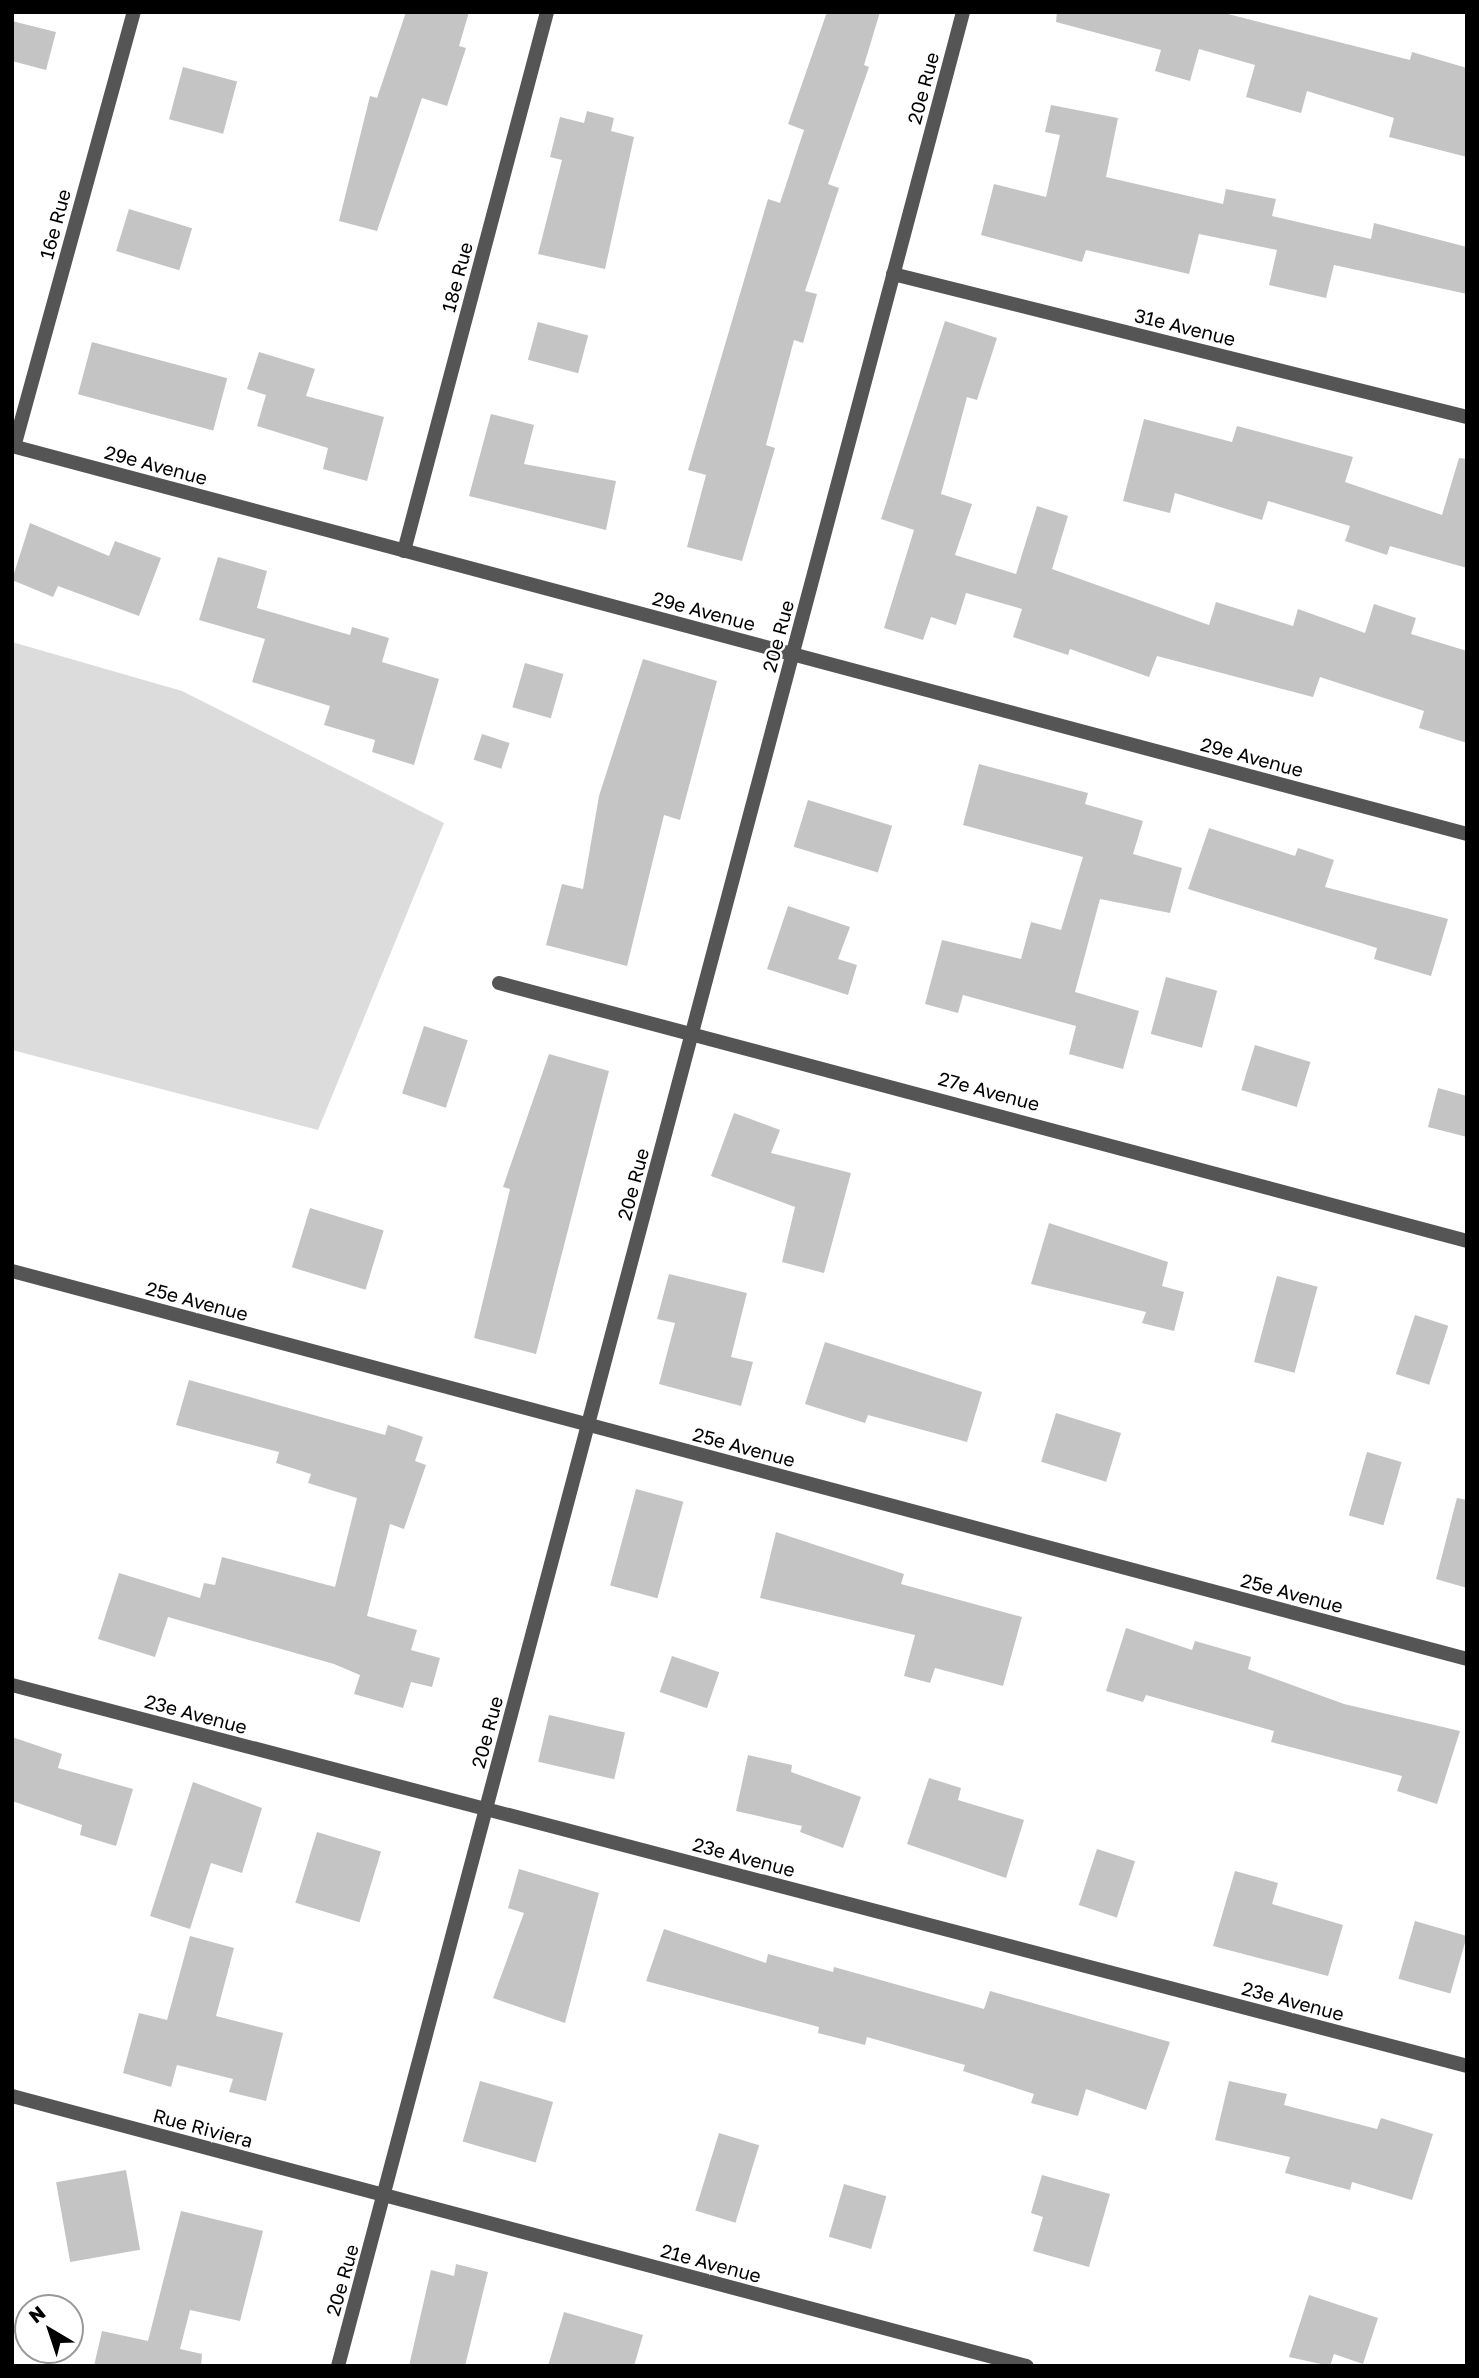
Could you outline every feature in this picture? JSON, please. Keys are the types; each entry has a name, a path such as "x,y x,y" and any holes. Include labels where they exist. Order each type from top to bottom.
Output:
{"street":[{"name":"16e Rue","path":"13,447 134,12"},
{"name":"18e Rue","path":"404,551 547,12"},
{"name":"20e Rue","path":"338,2366 963,12"},
{"name":"31e Avenue","path":"893,274 1467,418"},
{"name":"29e Avenue","path":"13,447 1467,835"},
{"name":"27e Avenue","path":"499,983 693,1030 1467,1241"},
{"name":"25e Avenue","path":"12,1271 1467,1659"},
{"name":"23e Avenue","path":"12,1685 1467,2066"},
{"name":"Rue Riviera","path":"12,2096 385,2197"},
{"name":"21e Avenue","path":"385,2197 1027,2366"}],"shaded area":[{"path":"12,642 182,691 444,823 318,1130 12,1050"}],"building":[{"path":"406,12 469,12 459,46 466,48 447,106 422,98 377,231 339,221 370,96 377,98"},
{"path":"827,12 880,12 864,65 869,67 828,184 839,188 805,291 817,294 803,343 794,340 766,445 775,448 742,561 687,547 706,475 688,470 768,199 780,203 804,130 788,124"},
{"path":"1057,12 1220,12 1410,60 1412,52 1467,68 1467,157 1389,137 1394,118 1307,91 1301,113 1246,97 1255,65 1199,49 1190,81 1155,71 1161,50 1056,22"},
{"path":"12,21 56,32 46,70 12,61"},
{"path":"183,67 237,81 223,134 169,119"},
{"path":"1051,105 1118,118 1106,177 1223,204 1226,189 1276,199 1272,216 1371,239 1374,223 1467,247 1467,294 1334,265 1326,298 1269,285 1277,250 1199,234 1189,274 1086,250 1082,262 981,235 994,184 1046,197 1060,135 1045,132"},
{"path":"587,111 614,118 611,131 634,137 605,269 538,254 562,160 550,157 560,117 584,123"},
{"path":"129,209 192,228 179,270 116,251"},
{"path":"945,321 997,338 977,400 967,397 941,494 972,504 955,555 1016,574 1037,506 1068,516 1052,569 1209,625 1216,602 1293,626 1298,609 1365,633 1374,604 1416,618 1411,634 1467,651 1467,743 1419,728 1424,711 1320,677 1313,697 1157,656 1149,677 1070,649 1068,655 1013,637 1022,609 966,593 956,625 931,617 923,640 884,628 914,530 881,519"},
{"path":"538,322 588,335 578,373 528,360"},
{"path":"92,342 227,378 213,430 78,394"},
{"path":"259,352 315,369 306,396 384,417 367,481 323,469 328,448 257,426 266,395 247,389"},
{"path":"491,414 534,425 524,464 616,481 606,530 469,496"},
{"path":"1144,419 1232,442 1237,426 1353,457 1345,482 1442,515 1459,458 1467,459 1467,568 1390,546 1387,555 1345,541 1350,526 1268,501 1262,520 1175,493 1170,513 1123,501"},
{"path":"30,523 109,556 115,541 161,558 139,616 58,586 53,597 12,580"},
{"path":"218,557 267,571 257,608 350,635 352,627 389,638 382,662 439,679 414,765 372,752 375,740 324,725 330,706 252,682 265,639 199,620"},
{"path":"643,659 717,681 680,820 664,815 627,966 546,945 562,884 583,889 599,796"},
{"path":"525,663 563,674 551,718 512,707"},
{"path":"482,734 510,743 501,769 474,760"},
{"path":"979,764 1088,793 1085,804 1143,821 1133,854 1182,868 1170,913 1100,899 1075,992 1139,1011 1123,1069 1069,1054 1076,1026 963,995 958,1013 925,1004 942,940 1021,959 1031,922 1061,930 1083,857 963,825"},
{"path":"808,800 892,826 878,873 794,847"},
{"path":"1209,828 1295,856 1298,848 1334,860 1325,887 1448,919 1431,976 1374,959 1377,948 1188,889"},
{"path":"788,906 850,927 838,959 857,965 848,995 767,969"},
{"path":"1166,977 1217,991 1202,1048 1151,1034"},
{"path":"424,1026 468,1040 446,1108 402,1094"},
{"path":"1255,1045 1310,1062 1297,1107 1241,1090"},
{"path":"549,1054 609,1071 536,1354 474,1338 510,1189 503,1187"},
{"path":"1438,1088 1467,1096 1467,1137 1428,1127"},
{"path":"734,1113 780,1130 771,1153 851,1173 824,1273 782,1262 795,1207 711,1176"},
{"path":"310,1208 384,1231 366,1290 292,1267"},
{"path":"1049,1223 1168,1262 1162,1286 1184,1292 1174,1331 1142,1323 1146,1312 1031,1284"},
{"path":"669,1274 747,1293 731,1357 753,1362 741,1406 659,1384 675,1323 657,1319"},
{"path":"1277,1276 1318,1287 1295,1373 1254,1362"},
{"path":"1415,1315 1448,1326 1429,1385 1396,1374"},
{"path":"825,1342 982,1392 967,1442 868,1415 865,1423 805,1404"},
{"path":"189,1380 385,1435 388,1425 423,1437 415,1461 426,1465 404,1529 390,1524 367,1616 417,1630 411,1650 440,1658 432,1687 411,1682 403,1708 354,1694 360,1675 334,1664 168,1617 155,1657 98,1639 119,1573 200,1598 204,1583 215,1585 222,1557 335,1587 357,1498 308,1483 311,1474 276,1463 279,1452 176,1425"},
{"path":"1056,1413 1121,1433 1106,1482 1041,1462"},
{"path":"1367,1452 1402,1462 1383,1525 1349,1515"},
{"path":"636,1489 683,1502 657,1598 610,1586"},
{"path":"1457,1498 1467,1500 1467,1588 1436,1579"},
{"path":"776,1532 904,1574 901,1584 1022,1617 1003,1686 935,1668 930,1683 904,1676 915,1635 760,1598"},
{"path":"1126,1628 1192,1650 1195,1641 1251,1657 1248,1669 1344,1704 1460,1731 1437,1804 1397,1791 1402,1776 1271,1742 1274,1731 1146,1695 1143,1702 1106,1691"},
{"path":"672,1656 719,1672 707,1708 660,1692"},
{"path":"549,1715 625,1733 614,1779 538,1762"},
{"path":"12,1737 62,1754 58,1768 133,1789 116,1846 80,1835 82,1825 12,1801"},
{"path":"748,1755 792,1765 791,1772 861,1797 843,1848 800,1832 802,1826 736,1811"},
{"path":"929,1778 961,1788 958,1800 1024,1820 1006,1878 907,1844"},
{"path":"193,1782 262,1808 242,1873 211,1863 190,1929 150,1916"},
{"path":"317,1832 381,1852 359,1922 295,1903"},
{"path":"1097,1849 1135,1861 1117,1917 1079,1905"},
{"path":"519,1869 599,1893 565,2023 493,1998 524,1913 508,1908"},
{"path":"1235,1871 1278,1883 1272,1904 1343,1925 1328,1976 1213,1946"},
{"path":"1415,1921 1467,1936 1450,1994 1398,1979"},
{"path":"664,1929 766,1963 768,1954 833,1972 834,1967 984,2009 990,1991 1170,2042 1146,2110 1086,2089 1078,2116 1031,2103 1034,2094 963,2071 965,2065 867,2037 865,2045 818,2033 819,2027 646,1981"},
{"path":"190,1936 234,1948 216,2016 283,2033 266,2101 229,2092 233,2079 177,2065 171,2087 123,2073 139,2013 167,2020"},
{"path":"480,2081 553,2102 536,2163 463,2142"},
{"path":"1229,2081 1287,2094 1284,2105 1377,2129 1381,2118 1433,2134 1412,2200 1352,2182 1350,2190 1285,2173 1290,2157 1215,2140"},
{"path":"719,2133 759,2145 735,2223 695,2210"},
{"path":"126,2170 140,2250 70,2262 56,2182"},
{"path":"1042,2175 1110,2194 1089,2267 1033,2251 1043,2217 1031,2213"},
{"path":"844,2184 886,2196 871,2249 829,2237"},
{"path":"181,2211 263,2231 240,2321 190,2310 180,2349 202,2354 201,2366 94,2366 102,2331 148,2341"},
{"path":"456,2264 488,2272 465,2366 409,2366 431,2270 454,2276"},
{"path":"1309,2295 1378,2318 1363,2364 1334,2354 1330,2366 1289,2357"},
{"path":"564,2312 643,2335 634,2366 548,2366"}]}
